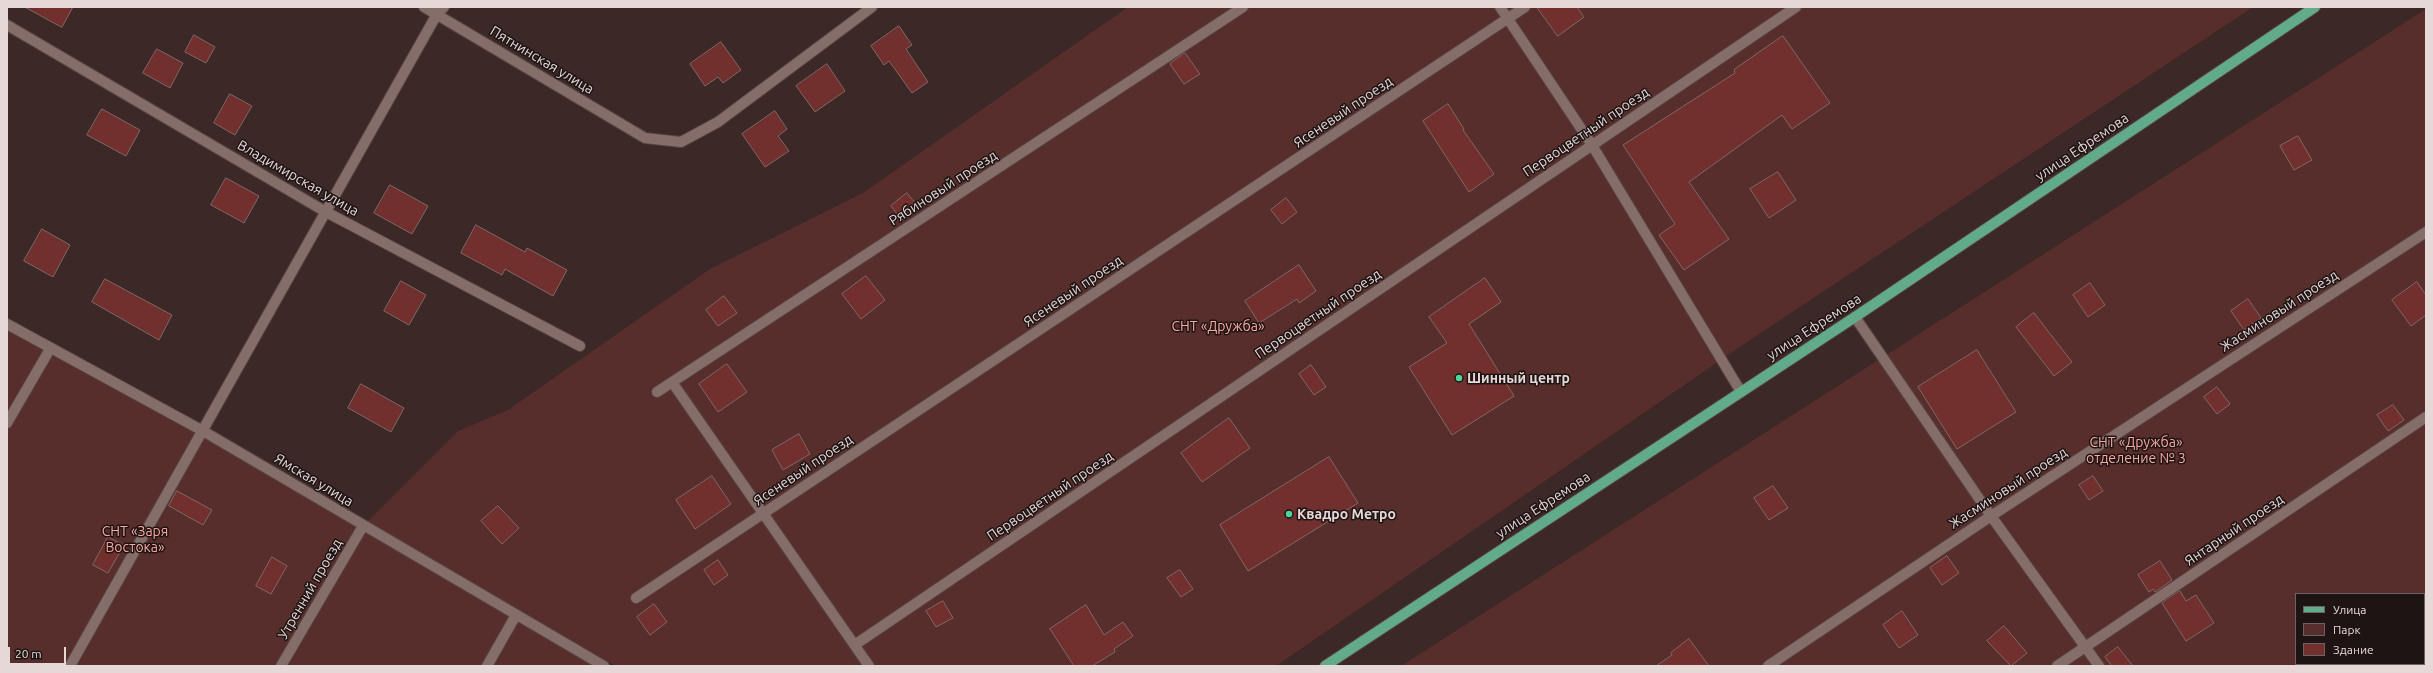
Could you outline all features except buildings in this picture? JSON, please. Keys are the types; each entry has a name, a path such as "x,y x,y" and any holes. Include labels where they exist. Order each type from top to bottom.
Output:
{"main road":[{"name":"улица Ефремова","path":"1324,666 1855,317 2315,7"}],"street":[{"name":"Пятнинская улица","path":"424,7 440,11 645,138 681,142 718,122 872,7"},
{"name":"Рябиновый проезд","path":"657,392 1244,7"},
{"path":"1500,7 1592,145 1741,392"},
{"name":"Ясеневый проезд","path":"636,598 1525,7"},
{"name":"Первоцветный проезд","path":"856,644 1796,7"},
{"path":"70,666 204,432 440,11"},
{"name":"Владимирская улица","path":"7,25 326,212 580,346"},
{"name":"Жасминовый проезд","path":"1768,666 1991,516 2426,232"},
{"path":"1855,317 1991,516 2099,666"},
{"name":"Ямская улица","path":"7,324 50,349 204,432 604,666"},
{"path":"7,423 50,349"},
{"path":"672,382 856,644 869,666"},
{"name":"Янтарный проезд","path":"2057,666 2426,417"},
{"name":"Утренний проезд","path":"281,666 363,526"},
{"path":"487,666 516,615"}],"green space":[{"name":"СНТ «Дружба»","path":"1128,7 2253,7 1744,344 1276,666 616,666 520,610 378,534 604,666 7,666 7,324 363,526 458,431 508,410 710,269 863,193"},
{"name":"СНТ «Дружба» отделение № 3","path":"2426,9 2426,666 1401,666"}],"place":[{"name":"Шинный центр","path":"1459,378"},
{"name":"Квадро Метро","path":"1289,514"}],"park label":[{"name":"СНТ «Заря Востока»","path":"135,540"}]}
